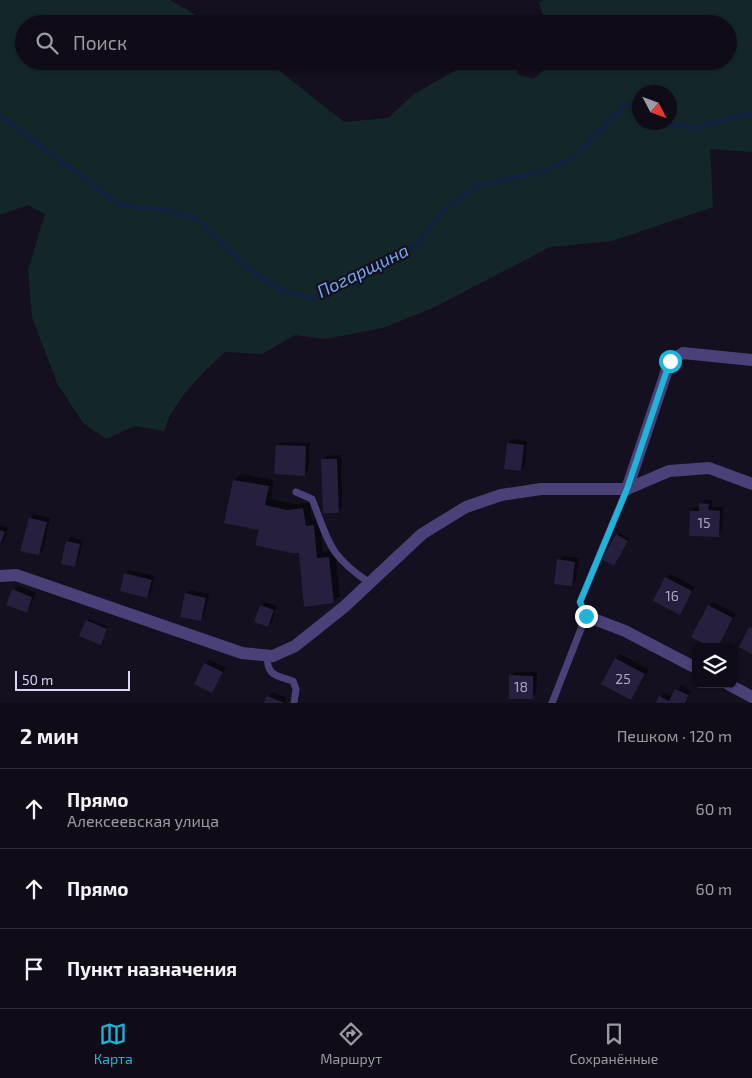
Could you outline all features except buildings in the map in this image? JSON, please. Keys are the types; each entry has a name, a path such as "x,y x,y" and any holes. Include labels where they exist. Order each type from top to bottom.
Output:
{"street":[{"path":"627,489 670,361 683,353 752,360"},
{"path":"0,576 16,575 242,653 273,656 295,646 370,583 422,534 466,507 501,495 541,489 627,489 669,471 709,468 752,484"},
{"path":"586,616 625,631 692,666"},
{"path":"735,688 752,697"}],"lane":[{"path":"552,703 586,616 580,602 627,489"},
{"path":"296,492 312,499 324,534 343,564 370,583"},
{"path":"267,655 267,668 273,674 293,680 296,689 294,703"}],"green space":[{"path":"0,0 170,0 196,15 15,15 15,70 278,70 344,122 388,118 414,94 456,70 516,70 519,75 534,79 544,70 737,70 737,15 543,15 539,3 544,0 752,0 752,152 710,149 713,207 612,241 550,247 435,307 383,328 325,339 295,335 262,354 225,352 181,398 174,408 164,431 135,426 106,439 83,423 57,383 32,317 28,270 45,214 28,205 0,215"}],"waterway":[{"name":"Погарщина","path":"0,116 120,205 165,210 197,219 250,270 284,292 314,297 374,263 417,245 440,213 475,187 541,172 574,158 627,104 632,107"},
{"name":"Погарщина","path":"677,125 696,128 752,113"}],"route":[{"path":"586,616 580,602 627,489 670,361"}]}
